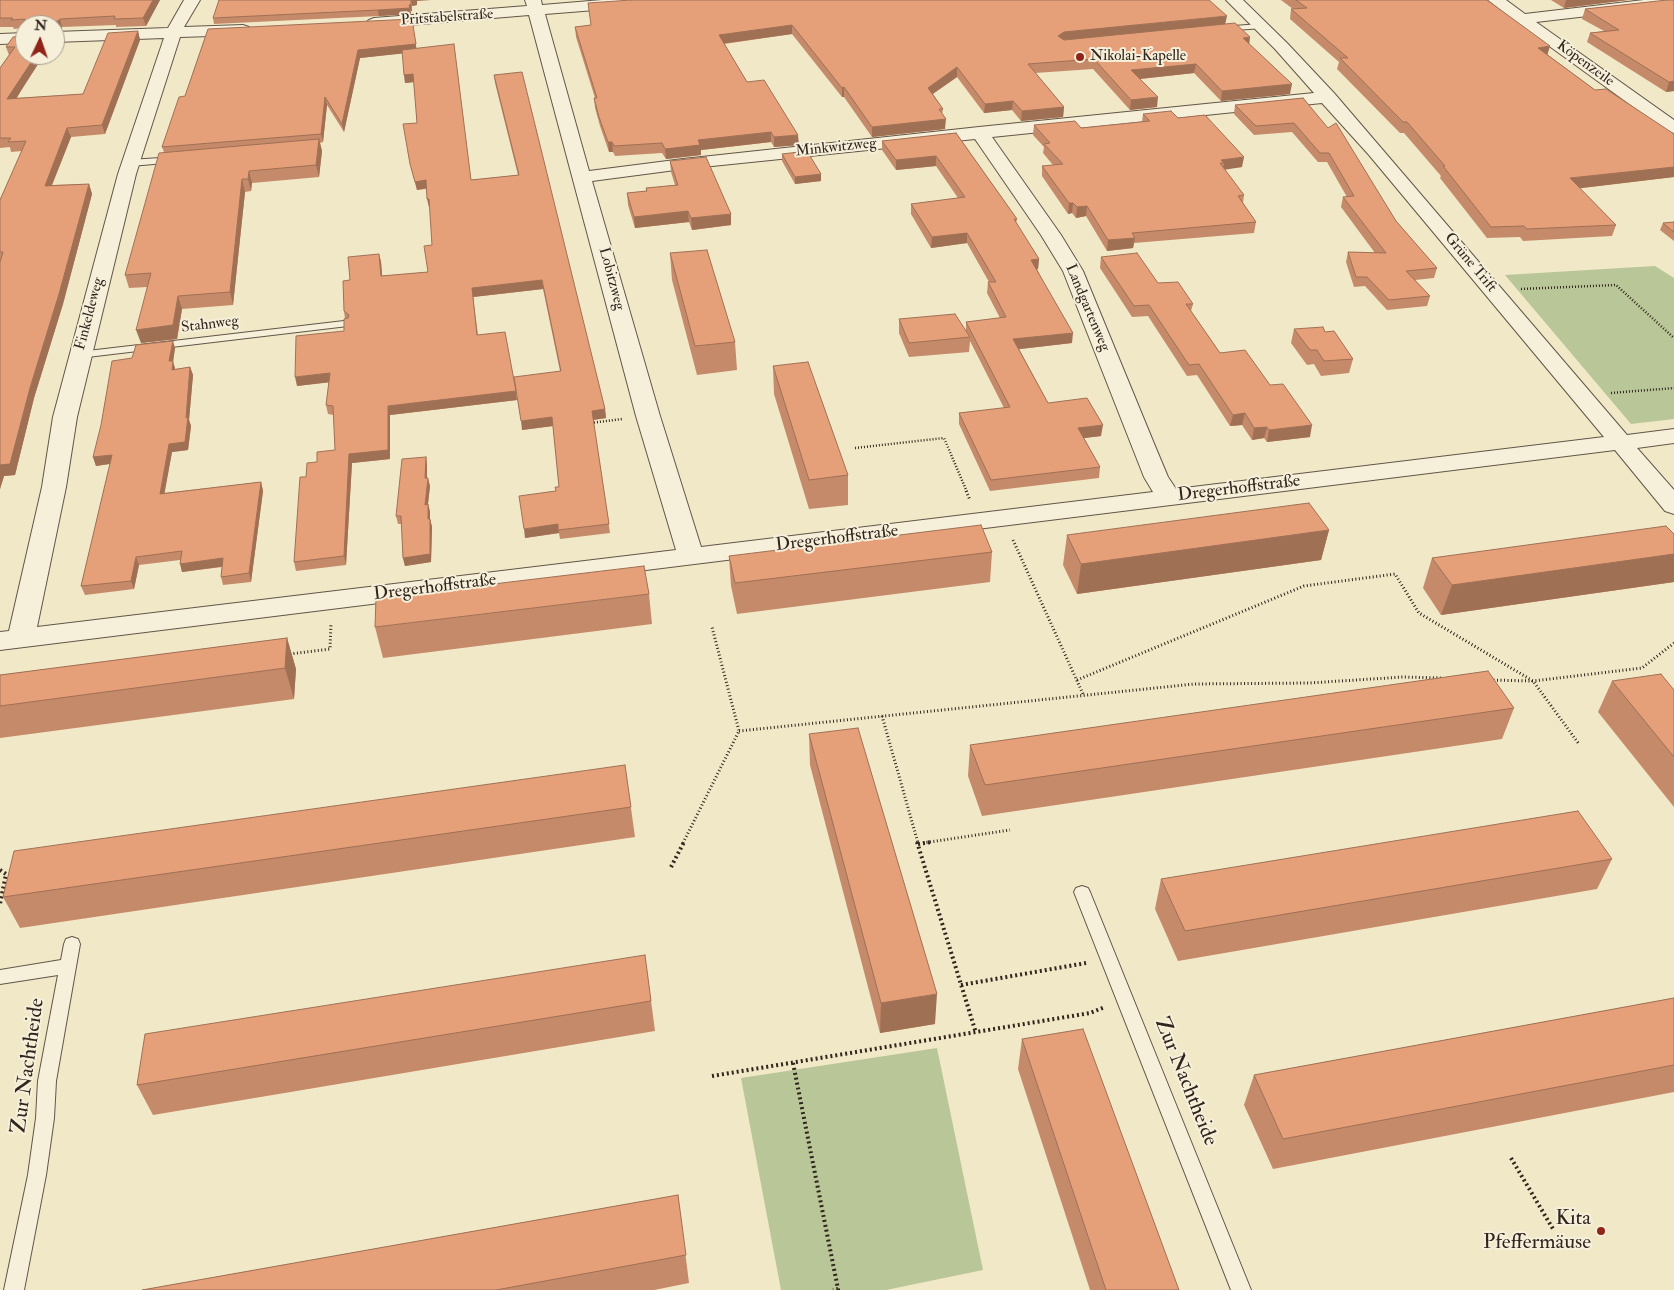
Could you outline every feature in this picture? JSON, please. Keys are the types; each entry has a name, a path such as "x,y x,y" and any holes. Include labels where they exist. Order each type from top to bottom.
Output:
{"street":[{"name":"Finkeldeweg","path":"11,640 54,487 65,417 79,355 130,164 174,32 192,0"},
{"name":"Pritstabelstraße","path":"362,24 534,5 659,0"},
{"name":"Grüne Trift","path":"1234,0 1328,97 1494,290 1674,506"},
{"name":"Köpenzeile","path":"1496,0 1674,128"},
{"path":"1521,19 1674,1"},
{"name":"Lobitzweg","path":"534,5 648,416 691,557"},
{"path":"65,37 254,29"},
{"path":"0,39 15,38"},
{"name":"Minkwitzweg","path":"583,177 683,164 980,132 1328,97"},
{"name":"Landgartenweg","path":"980,132 1051,235 1073,271 1156,477 1169,497"},
{"name":"Dregerhoffstraße","path":"11,640 1674,436"}],"lane":[{"path":"1213,30 1260,26"},
{"path":"130,164 180,159"},
{"name":"Stahnweg","path":"79,355 344,324"},
{"name":"Zur Nachtheide","path":"1082,892 1110,958 1241,1290"},
{"name":"Zur Nachtheide","path":"14,1290 37,1175 48,1081 72,944"},
{"name":"Zur Nachtheide","path":"0,977 68,966"}],"path":[{"path":"1494,290 1616,285 1674,338"},
{"path":"1580,395 1674,388"},
{"path":"583,424 648,416"},
{"path":"855,448 944,438 991,520 1083,694"},
{"path":"1077,680 1304,586 1395,574 1419,613 1532,682 1579,744"},
{"path":"280,655 330,649 332,600"},
{"path":"671,867 739,731 712,627"},
{"path":"1486,680 1532,682 1642,668 1674,643"},
{"path":"739,731 1194,684 1309,683 1403,676 1449,678"},
{"path":"882,716 918,844 976,1033"},
{"path":"918,844 1010,830"},
{"path":"0,870 6,874 0,904"},
{"path":"961,984 1110,958"},
{"path":"712,1076 1090,1014 1126,999"},
{"path":"792,1063 838,1289 833,1290"},
{"path":"1510,1158 1553,1230"}],"green space":[{"path":"1655,266 1674,278 1674,419 1631,424 1505,275"},
{"path":"937,1048 983,1270 886,1290 781,1290 741,1078"}],"building":[{"path":"0,0 153,0 143,18 114,19 115,16 65,19 65,15 15,15 15,20 0,18"},
{"path":"219,0 411,0 411,5 409,5 410,8 213,18"},
{"path":"631,0 1209,0 1227,16 1064,32 1058,36 1064,40 1235,23 1250,37 1243,38 1292,84 1222,91 1196,64 1131,70 1158,97 1131,100 1094,59 1028,64 1064,107 1022,111 1013,101 985,104 957,67 928,88 943,109 939,109 946,119 872,127 844,87 842,88 792,25 719,35 747,82 764,80 798,135 774,137 771,132 698,140 700,145 665,149 662,143 614,146 612,142 608,142 599,117 594,98 597,98 575,27 591,25 588,3"},
{"path":"1296,0 1487,0 1550,46 1538,48 1595,90 1606,89 1674,134 1674,167 1570,178 1616,225 1527,229 1524,226 1491,227 1443,166 1445,166 1407,122 1403,122 1340,58 1348,58 1291,9 1307,8"},
{"path":"1674,0 1674,81 1669,82 1590,33 1619,30 1585,9"},
{"path":"412,19 416,44 358,50 342,124 325,97 321,134 162,147 179,97 185,96 208,29"},
{"path":"138,31 102,125 67,128 45,186 89,184 10,464 0,465 0,262 3,252 0,252 0,200 26,141 8,142 11,138 0,138 0,68 15,47 15,65 29,65 7,99 83,94 108,33"},
{"path":"15,37 15,47 6,47"},
{"path":"454,44 471,180 519,175 494,75 522,72 605,409 592,411 609,524 558,530 558,524 524,529 519,496 556,491 555,487 559,487 552,417 521,421 514,377 561,371 542,280 472,288 477,335 505,332 516,391 388,406 388,450 349,454 344,556 294,562 300,477 306,477 307,463 317,462 317,452 335,450 333,406 326,405 330,373 295,377 296,336 344,331 344,319 348,318 349,315 344,311 343,281 350,280 348,257 379,254 381,276 428,272 424,246 432,245 429,199 427,199 426,180 415,182 410,164 403,124 417,123 413,74 404,75 402,50"},
{"path":"1303,98 1328,128 1336,123 1396,221 1437,268 1406,271 1430,296 1389,300 1367,277 1356,277 1348,252 1386,253 1343,197 1354,196 1329,153 1320,153 1294,123 1256,126 1235,105"},
{"path":"1171,111 1178,118 1205,115 1244,157 1221,160 1224,163 1220,163 1244,195 1238,196 1256,222 1132,233 1135,238 1108,240 1087,206 1077,207 1073,203 1069,203 1042,166 1063,164 1044,144 1050,143 1034,125 1075,121 1081,128 1150,121 1143,114"},
{"path":"956,133 1017,219 1014,219 1039,259 1031,260 1073,333 1013,339 1048,403 1087,398 1103,425 1078,428 1100,467 991,480 959,413 1010,407 966,322 1006,317 988,282 996,282 967,233 932,237 911,204 965,197 936,156 896,160 882,141"},
{"path":"319,139 316,165 249,171 248,179 242,179 230,292 178,296 173,325 136,330 151,273 125,275 159,153"},
{"path":"807,151 821,174 795,177 782,154"},
{"path":"706,157 731,214 691,218 688,211 634,217 627,193 647,191 646,188 678,185 670,161"},
{"path":"1674,222 1674,232 1663,223"},
{"path":"707,250 735,342 695,346 670,253"},
{"path":"1137,253 1158,283 1178,282 1193,304 1186,304 1220,353 1245,350 1270,385 1283,384 1312,425 1269,430 1267,427 1254,428 1245,413 1233,415 1199,364 1189,365 1149,305 1134,306 1101,257"},
{"path":"955,314 970,337 909,343 899,319"},
{"path":"1323,327 1325,332 1334,331 1353,359 1324,361 1317,350 1310,350 1294,329"},
{"path":"173,341 169,361 173,361 172,370 190,367 186,418 188,417 185,442 169,444 160,494 261,482 249,573 221,577 223,558 180,564 182,551 136,557 131,581 81,586 112,455 93,457 101,425 112,361 132,358 136,345"},
{"path":"808,362 848,475 809,480 773,366"},
{"path":"426,457 425,478 428,478 425,505 428,504 428,519 430,519 430,554 403,558 401,516 396,516 402,459"},
{"path":"1309,503 1329,530 1081,564 1067,535"},
{"path":"981,525 992,552 735,583 729,556"},
{"path":"1666,526 1674,534 1674,554 1452,585 1432,558"},
{"path":"644,566 649,594 375,627 376,598"},
{"path":"287,638 285,668 0,706 0,675"},
{"path":"1488,671 1514,708 985,785 970,745"},
{"path":"1661,674 1674,690 1674,757 1612,681"},
{"path":"858,728 937,994 881,1003 809,734"},
{"path":"625,765 631,807 3,897 14,851"},
{"path":"1578,811 1612,859 1185,931 1161,879"},
{"path":"645,955 651,1001 137,1085 145,1034"},
{"path":"1674,998 1674,1065 1283,1139 1254,1075"},
{"path":"1083,1029 1179,1290 1106,1290 1022,1039"},
{"path":"678,1195 686,1255 496,1290 142,1290"}],"place":[{"name":"Nikolai-Kapelle","path":"1080,57"},
{"name":"Kita Pfeffermäuse","path":"1601,1231"}]}
